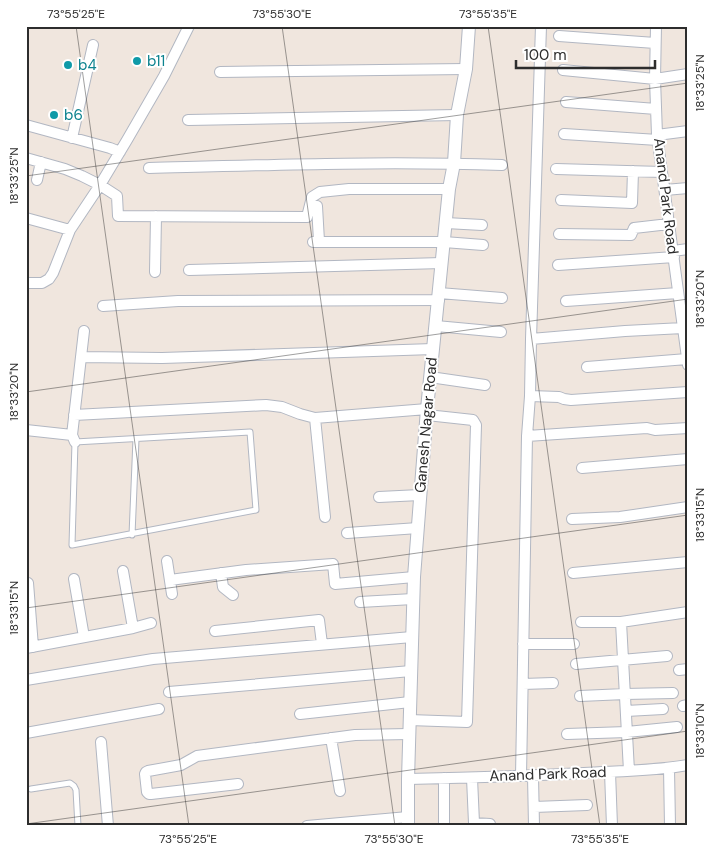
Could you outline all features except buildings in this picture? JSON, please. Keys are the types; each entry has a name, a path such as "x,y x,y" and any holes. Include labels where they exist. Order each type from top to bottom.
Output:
{"street":[{"path":"28,285 42,283 54,273 70,230 100,186 120,152 164,76 189,26"},
{"name":"Ganesh Nagar Road","path":"408,822 414,577 420,495 449,189 454,163 457,115 466,69 469,26"},
{"path":"521,776 527,436 530,396 541,26"},
{"name":"Anand Park Road","path":"656,26 655,79 658,138 673,254 682,298 687,362"},
{"path":"559,36 655,43"},
{"path":"72,138 93,45"},
{"path":"220,72 466,69"},
{"path":"563,70 655,79 688,74"},
{"path":"566,102 656,109"},
{"path":"188,120 457,115"},
{"path":"26,125 120,152"},
{"path":"564,134 658,138 688,131"},
{"path":"26,158 82,176 117,196 118,216 307,216 312,197 320,192 349,189 449,189"},
{"path":"37,180 41,162"},
{"path":"149,168 275,164 454,163 502,165"},
{"path":"556,169 662,172"},
{"path":"561,200 632,203 633,171"},
{"path":"665,190 688,188"},
{"path":"317,206 316,241 444,242 483,245"},
{"path":"155,272 156,216"},
{"path":"26,218 70,230"},
{"path":"446,223 482,225"},
{"path":"559,234 631,235 634,228 669,224"},
{"path":"558,265 673,254 688,249"},
{"path":"188,270 442,263"},
{"path":"103,306 178,301 439,296 502,298"},
{"path":"566,302 682,298"},
{"path":"436,326 501,332"},
{"path":"531,339 617,331 683,328"},
{"path":"26,430 74,439 74,415 84,331"},
{"path":"82,357 162,358 433,349"},
{"path":"587,367 687,362"},
{"path":"430,377 485,385"},
{"path":"530,396 560,397 571,400 688,392"},
{"path":"74,415 266,406 282,407 315,418 427,412 473,420 476,425 467,722 409,720"},
{"path":"315,418 325,517"},
{"path":"527,436 647,428 655,430 688,428"},
{"path":"582,468 688,459"},
{"path":"379,497 420,495"},
{"path":"572,519 620,517 688,507"},
{"path":"347,533 418,528"},
{"path":"166,561 172,594"},
{"path":"573,573 688,562"},
{"path":"170,580 246,570 333,564 335,584 414,577"},
{"path":"123,571 133,628"},
{"path":"221,573 223,587 233,595"},
{"path":"74,580 84,637"},
{"path":"28,583 30,647 151,623"},
{"path":"360,602 414,598"},
{"path":"580,622 621,622 688,612"},
{"path":"215,631 319,620 322,644"},
{"path":"621,622 629,771"},
{"path":"26,680 153,659 412,637"},
{"path":"523,644 574,644"},
{"path":"576,664 667,656"},
{"path":"169,692 411,670"},
{"path":"523,684 553,683"},
{"path":"580,696 672,694"},
{"path":"300,714 410,702"},
{"path":"26,733 159,709"},
{"path":"626,711 663,709"},
{"path":"567,734 628,732 677,727"},
{"path":"238,784 149,794 147,792 145,774 148,771 181,765 197,756 331,738 409,734"},
{"path":"331,738 340,792"},
{"path":"101,742 108,826"},
{"name":"Anand Park Road","path":"408,779 533,776 629,771 688,765"},
{"path":"669,768 670,826"},
{"path":"610,772 612,826"},
{"path":"533,776 534,826"},
{"path":"444,778 444,826"},
{"path":"472,778 474,823 490,824"},
{"path":"534,806 587,805"},
{"path":"307,826 408,822"}],"lane":[{"path":"250,432 256,510 72,546 74,439 136,439 250,432"},
{"path":"132,534 136,439"},
{"path":"31,789 70,783 74,786 76,790 78,826"}],"place":[{"name":"b11","path":"137,61"},
{"name":"b4","path":"68,65"},
{"name":"b6","path":"54,115"}]}
